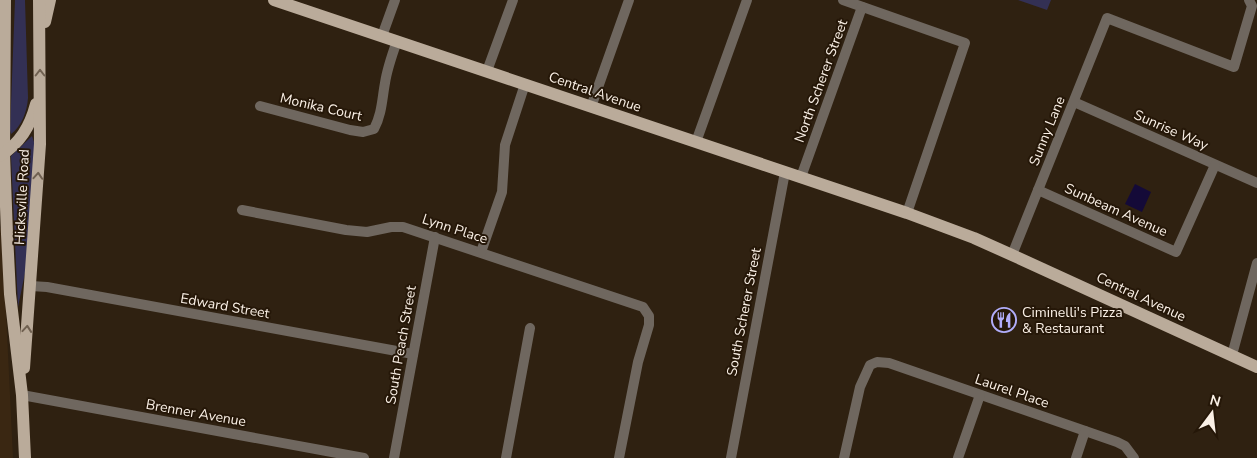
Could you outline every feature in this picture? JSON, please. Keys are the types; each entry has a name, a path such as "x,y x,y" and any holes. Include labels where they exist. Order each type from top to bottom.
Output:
{"main road":[{"name":"Hicksville Road","path":"5,0 3,195 10,294 22,395 25,458"},
{"name":"Hicksville Road","path":"22,395 40,144 39,0"},
{"path":"40,54 50,0"},
{"name":"Central Avenue","path":"283,1 785,172 803,171 974,238 1257,367"},
{"path":"0,49 4,33"},
{"path":"2,154 26,132 40,92"}],"street":[{"path":"382,36 395,0"},
{"path":"487,72 513,0"},
{"path":"591,107 629,0"},
{"path":"696,142 747,0"},
{"path":"843,0 965,43 907,213"},
{"name":"Sunny Lane","path":"1012,255 1107,18 1234,67 1252,6 1249,0"},
{"name":"North Scherer Street","path":"803,171 862,7"},
{"name":"Monika Court","path":"260,106 350,130 363,132 374,129 382,105 385,82 397,41"},
{"path":"482,252 502,192 505,145 525,84"},
{"name":"Sunrise Way","path":"1074,102 1257,184"},
{"name":"Sunbeam Avenue","path":"1038,190 1176,252 1215,165"},
{"name":"South Scherer Street","path":"732,458 785,172"},
{"name":"Lynn Place","path":"242,210 346,230 367,232 390,227 403,227 482,252 643,308 649,316 649,325 638,362 619,458"},
{"name":"South Peach Street","path":"394,458 435,237"},
{"path":"1232,355 1257,263"},
{"name":"Edward Street","path":"31,286 413,354"},
{"path":"506,458 530,328"},
{"name":"Laurel Place","path":"844,458 860,387 870,364 874,363 889,363 1117,442 1125,446 1134,458"},
{"name":"Brenner Avenue","path":"22,395 364,458"},
{"path":"958,458 980,395"},
{"path":"1076,458 1085,431"}],"shaded area":[{"path":"15,0 25,0 28,98 23,118 11,134 10,130"},
{"path":"1018,0 1051,0 1047,10"},
{"path":"32,136 35,145 26,268 18,307 11,156"},
{"path":"1135,184 1151,192 1142,212 1125,204"},
{"path":"0,228 2,229 13,458 0,458"}],"place":[{"name":"Ciminelli's Pizza & Restaurant","path":"1004,320"}]}
